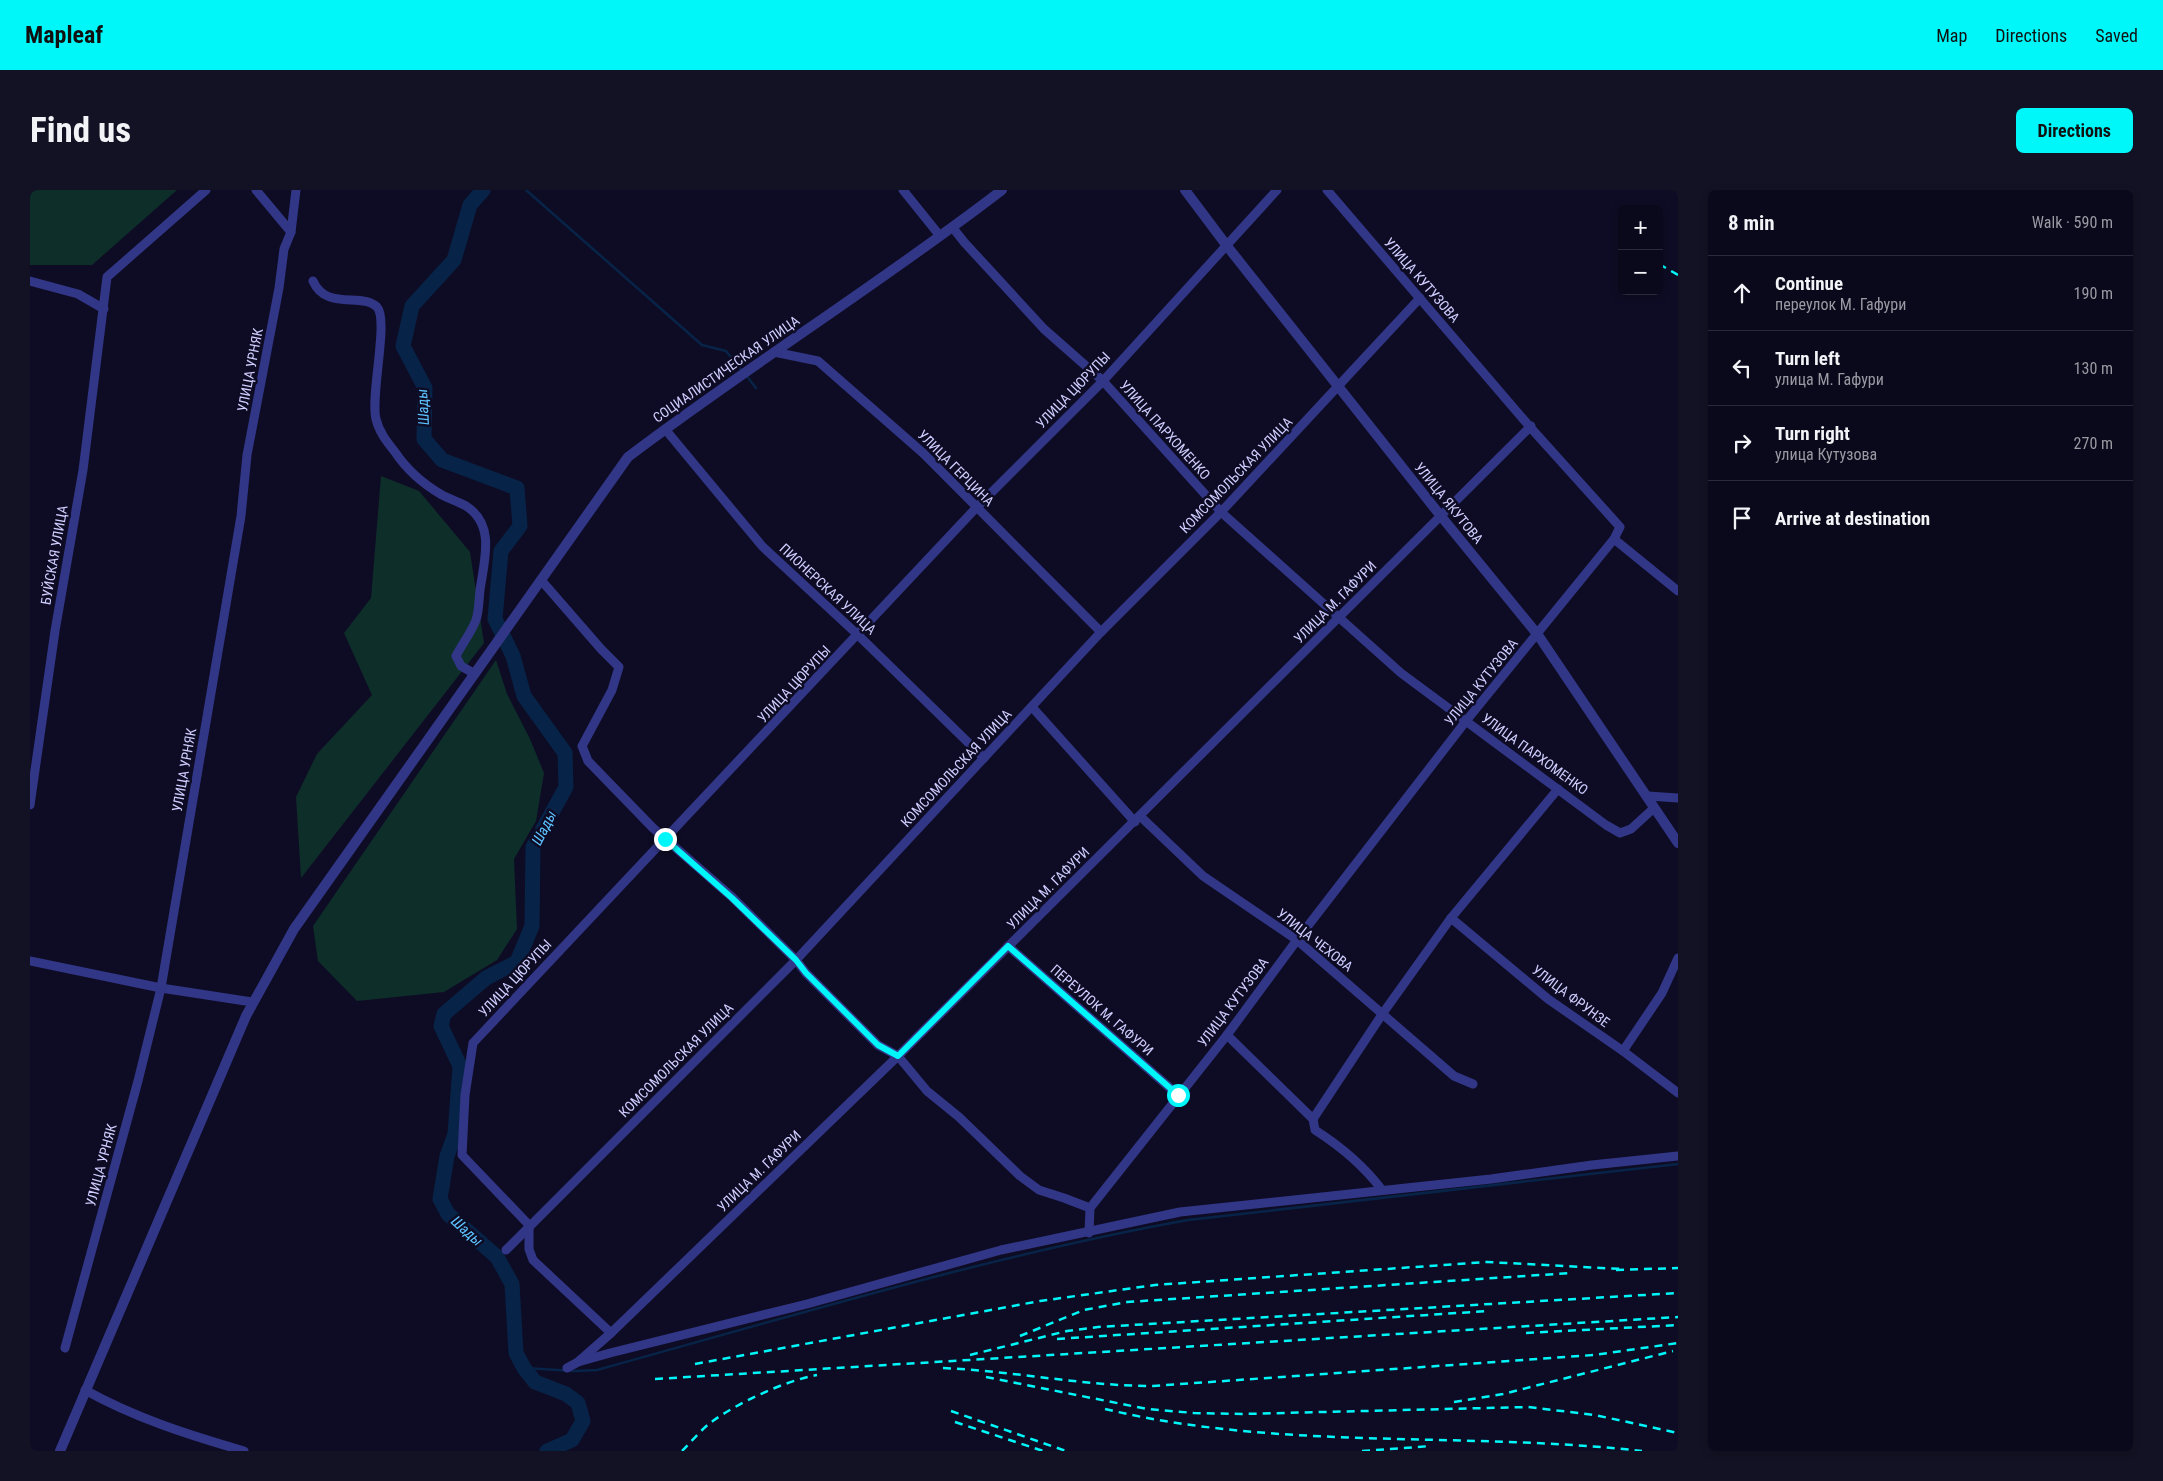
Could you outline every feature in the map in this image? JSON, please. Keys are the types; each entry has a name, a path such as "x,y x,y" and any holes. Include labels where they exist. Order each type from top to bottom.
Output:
{"street":[{"name":"БУЙСКАЯ УЛИЦА","path":"30,805 56,630 83,470 107,277 206,190"},
{"path":"256,190 291,232"},
{"name":"УЛИЦА УРНЯК","path":"65,1348 138,1082 161,988 241,516 248,455 278,297 284,250 291,232 296,190"},
{"path":"903,190 940,236"},
{"name":"СОЦИАЛИСТИЧЕСКАЯ УЛИЦА","path":"60,1451 252,1002 294,929 628,457 748,370 953,228 1002,190"},
{"name":"УЛИЦА ЯКУТОВА","path":"1185,190 1227,246 1339,385 1440,515 1538,635 1678,843"},
{"name":"УЛИЦА ЦЮРУПЫ","path":"529,1225 462,1155 465,1095 473,1042 976,508 1103,381 1277,190"},
{"name":"УЛИЦА КУТУЗОВА","path":"1090,1208 1227,1035 1297,940 1466,721 1538,635 1614,539 1620,527 1326,190"},
{"name":"УЛИЦА ПАРХОМЕНКО","path":"953,228 1044,329 1103,381 1221,512 1401,673 1606,825 1620,833 1631,829 1654,808"},
{"path":"30,281 78,294 104,310"},
{"path":"314,281 316,287 327,296 370,302 377,307 380,315 380,334 375,388 376,418 382,433 414,476 439,493 466,506 478,517 484,530 487,552 476,618 456,656 461,666 475,674"},
{"name":"КОМСОМОЛЬСКАЯ УЛИЦА","path":"506,1250 796,960 1101,632 1221,512 1420,298"},
{"name":"УЛИЦА ГЕРЦИНА","path":"774,352 818,361 923,453 1101,632"},
{"name":"УЛИЦА М. ГАФУРИ","path":"578,1362 611,1333 898,1056 1531,426"},
{"name":"ПИОНЕРСКАЯ УЛИЦА","path":"665,429 762,546 858,635 984,758"},
{"path":"1614,539 1678,590"},
{"path":"541,580 619,667 612,690 582,746 588,760 608,784 665,839 732,898 796,960 806,973 878,1045 898,1056 927,1091 959,1117 1020,1176 1039,1190 1090,1208 1088,1233"},
{"name":"УЛИЦА ЧЕХОВА","path":"1032,707 1138,819 1203,876 1297,940 1454,1076 1474,1084"},
{"path":"1312,1119 1383,1013 1451,918 1558,789"},
{"path":"1648,796 1678,798"},
{"name":"УЛИЦА ФРУНЗЕ","path":"1451,918 1548,998 1623,1050 1678,1093"},
{"name":"ПЕРЕУЛОК М. ГАФУРИ","path":"1008,946 1178,1095"},
{"path":"1623,1050 1662,994 1678,958"},
{"path":"30,961 161,988 252,1002"},
{"path":"1227,1035 1312,1119 1315,1130 1332,1140 1364,1168 1382,1190"},
{"path":"567,1368 578,1362 807,1304 1001,1250 1180,1212 1492,1179 1592,1165 1678,1156"},
{"path":"529,1225 529,1249 533,1260 611,1333"},
{"path":"85,1390 118,1408 166,1427 244,1451"}],"green space":[{"path":"30,190 177,190 92,265 30,265"},
{"path":"381,476 419,491 470,552 484,643 301,878 296,797 317,754 372,695 344,633 371,598"},
{"path":"496,660 507,694 530,739 544,773 536,821 514,859 517,929 497,960 444,992 357,1001 318,961 313,926"}],"waterway":[{"name":"Шады","path":"483,190 470,205 454,260 412,306 403,346 425,388 424,439 442,460 517,488 520,526 501,551 495,619 513,656 524,696 565,753 566,787 533,847 532,926 517,962 486,978 444,1014 441,1026 460,1066 455,1134 447,1156 440,1199 448,1214 497,1257 512,1284 516,1353 524,1368 535,1382 566,1394 578,1403 583,1421 572,1440 547,1451"},
{"path":"526,190 702,345 726,351 742,371"},
{"path":"746,375 756,388"},
{"path":"524,1368 575,1371 597,1370 817,1308 965,1269 1039,1251 1188,1220 1678,1164"}],"railway":[{"path":"1663,266 1678,275"},
{"path":"695,1364 1040,1301 1155,1285 1487,1262 1622,1269"},
{"path":"1616,1270 1678,1268"},
{"path":"1020,1336 1084,1310 1127,1302 1571,1273"},
{"path":"970,1355 1067,1331 1098,1327 1678,1293"},
{"path":"1057,1339 1488,1311"},
{"path":"655,1379 1678,1317"},
{"path":"1526,1333 1678,1325"},
{"path":"943,1368 1101,1384 1153,1386 1594,1355 1678,1343"},
{"path":"1454,1402 1503,1394 1673,1351"},
{"path":"682,1451 710,1423 733,1408 790,1382 817,1375"},
{"path":"986,1377 1147,1409 1194,1413 1242,1414 1528,1407 1595,1415 1678,1433"},
{"path":"1105,1409 1171,1422 1238,1430 1372,1438 1575,1445 1642,1451"},
{"path":"951,1411 1066,1451"},
{"path":"955,1422 1043,1451"},
{"path":"1362,1451 1431,1446"}],"route":[{"path":"665,839 732,898 796,960 806,973 878,1045 898,1056 1008,946 1178,1095"}]}
